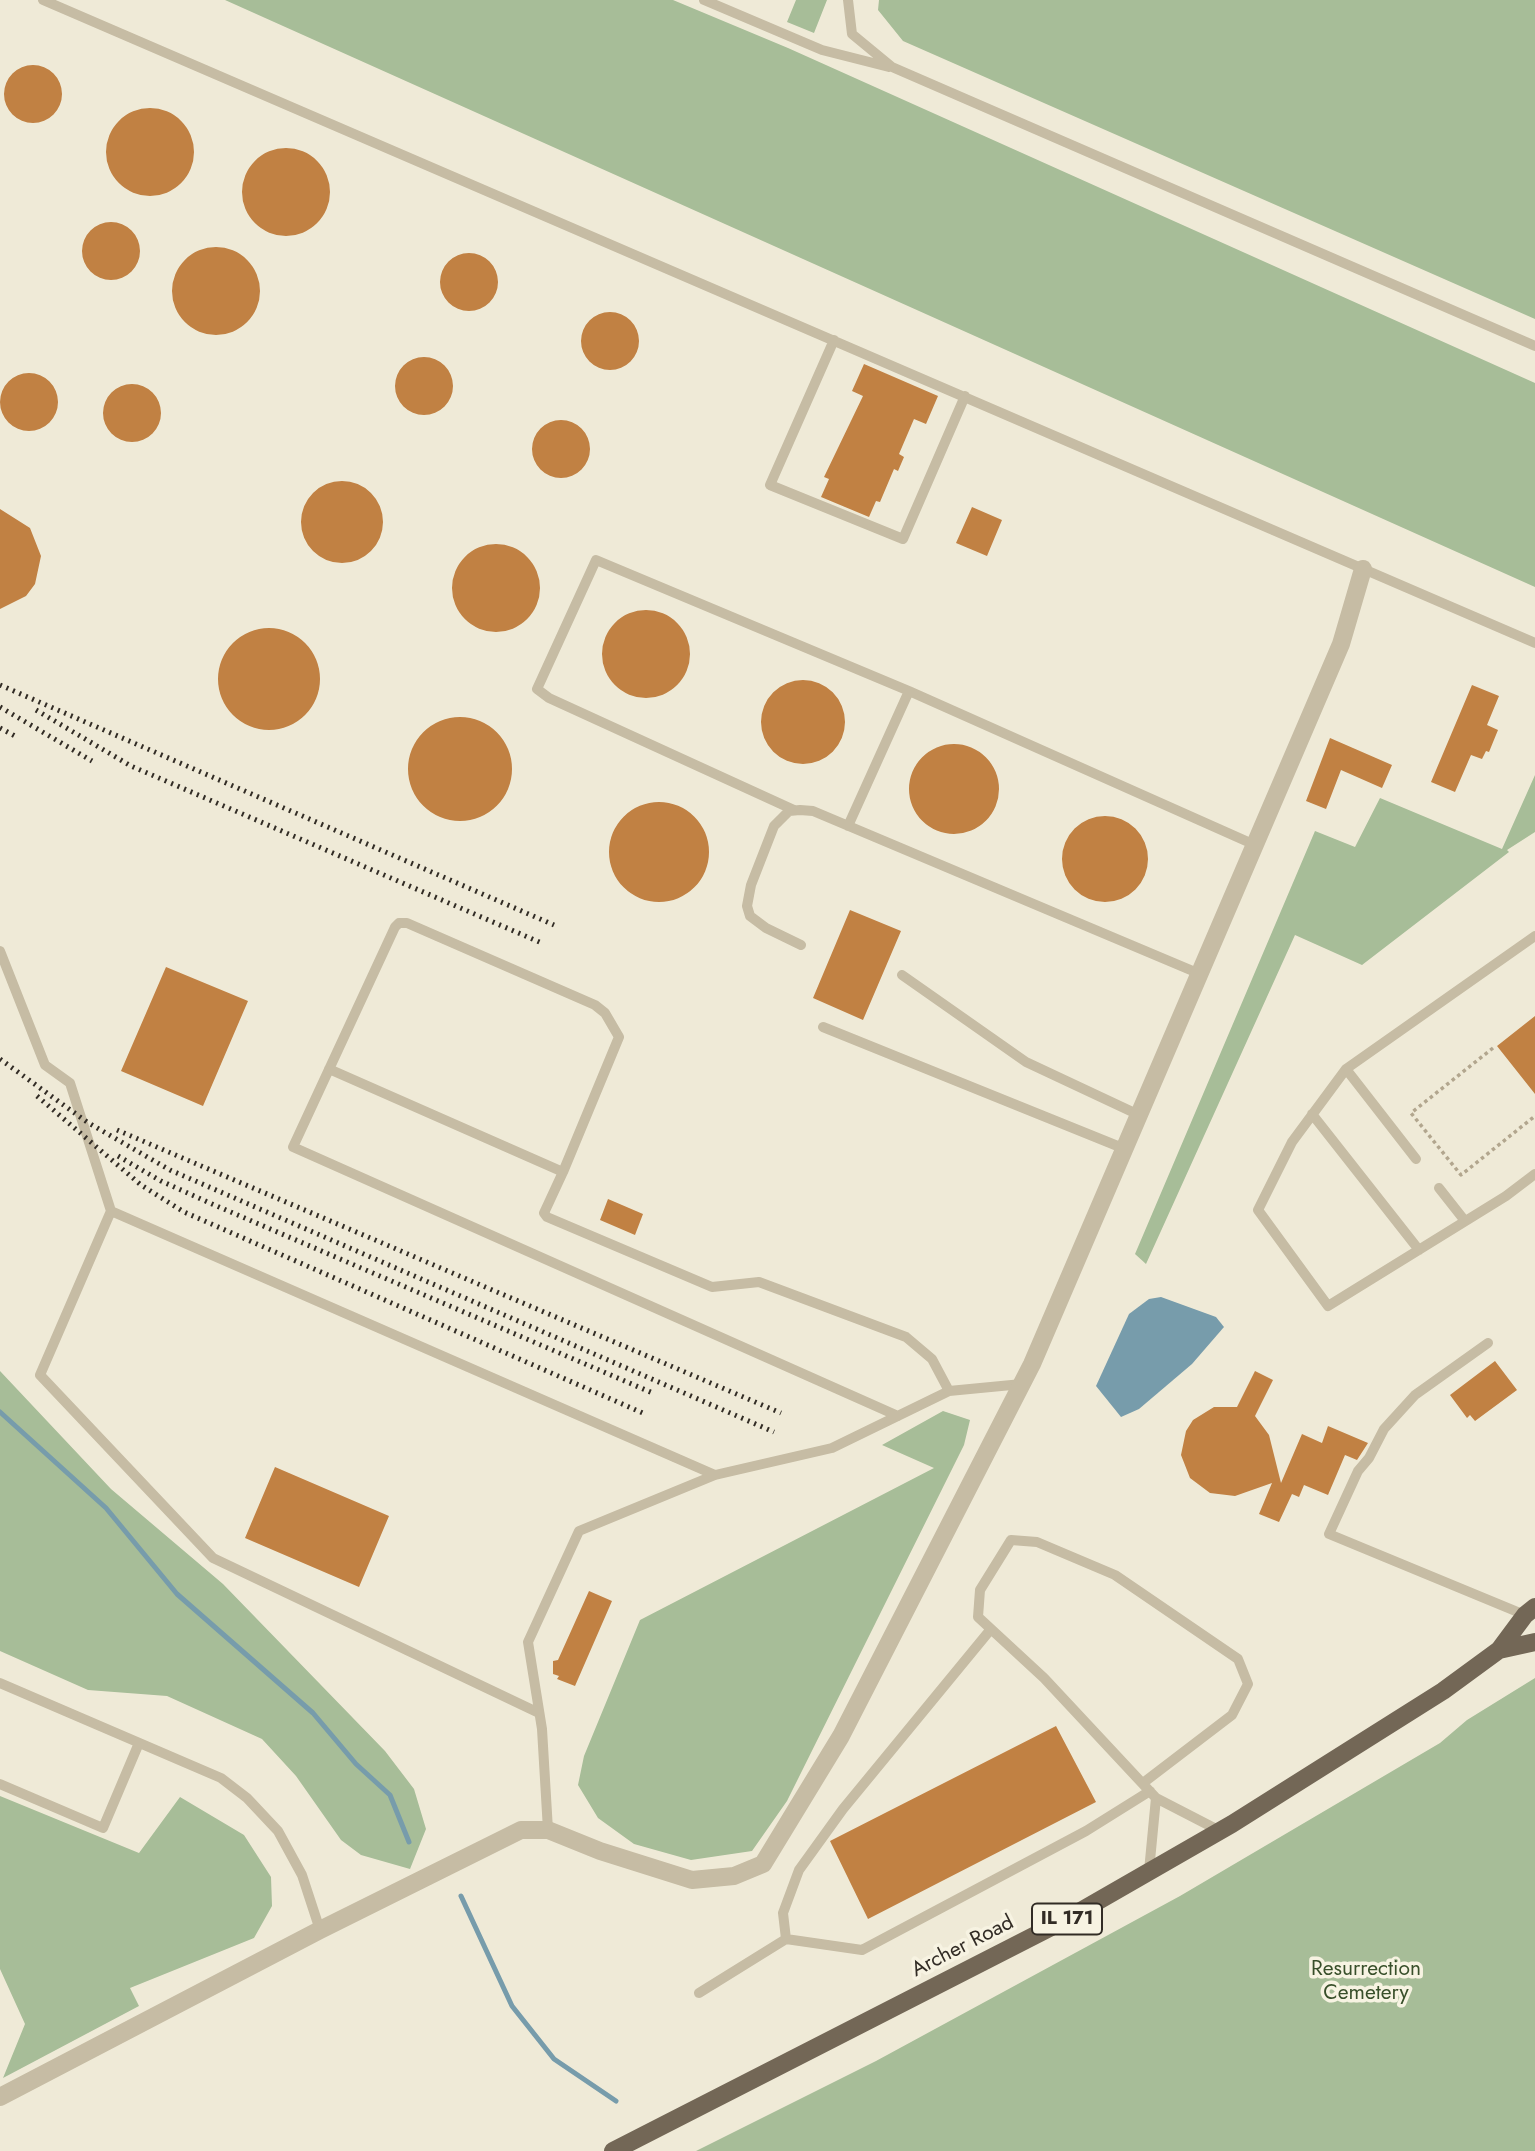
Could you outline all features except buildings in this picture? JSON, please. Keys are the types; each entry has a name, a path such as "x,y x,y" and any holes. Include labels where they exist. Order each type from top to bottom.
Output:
{"main road":[{"name":"Archer Road","path":"613,2151 1065,1920 1220,1831 1443,1691 1499,1650 1530,1611"},
{"name":"Archer Road","path":"1499,1650 1535,1642"}],"street":[{"path":"0,2097 320,1930 521,1829 548,1830 600,1852 692,1880 734,1876 763,1864 841,1736 1022,1384 1341,644 1363,569"}],"lane":[{"path":"43,0 1535,643"},
{"path":"704,0 822,50 892,67 1535,346"},
{"path":"849,0 852,34 892,67"},
{"path":"834,340 770,485 903,539 965,396"},
{"path":"794,810 549,698 537,689 596,560 909,691 1255,845"},
{"path":"848,826 909,691"},
{"path":"801,945 766,929 750,916 747,906 751,885 774,826 789,811 794,810 813,811 1200,974"},
{"path":"898,1416 293,1147 395,927 399,923 407,923 583,1000 605,1013 619,1037 544,1213 547,1217 712,1287 760,1282 906,1338 932,1359 949,1391"},
{"path":"1535,936 1346,1069 1292,1142 1258,1210 1328,1306 1535,1174"},
{"path":"0,951 45,1065 70,1083 111,1211 40,1375 213,1558 539,1713"},
{"path":"902,975 1026,1062 1139,1115"},
{"path":"823,1027 1125,1149"},
{"path":"329,1069 563,1172"},
{"path":"1346,1069 1416,1159"},
{"path":"1312,1114 1419,1250"},
{"path":"1439,1188 1465,1221"},
{"path":"111,1211 715,1475"},
{"path":"1488,1343 1415,1395 1384,1429 1369,1458 1358,1471 1329,1534 1530,1611"},
{"path":"548,1830 539,1713 528,1642 579,1531 715,1475 832,1448 949,1391 1022,1384"},
{"path":"699,1993 786,1939 862,1950 1086,1831 1150,1791 1232,1715 1248,1684 1238,1659 1115,1575 1037,1542 1011,1540 980,1590 978,1617 1044,1678 1150,1791 1220,1831"},
{"path":"786,1939 783,1913 799,1870 844,1809 991,1629"},
{"path":"0,1683 221,1778 247,1798 278,1831 302,1875 320,1930"},
{"path":"0,1784 103,1828 139,1743"},
{"path":"1149,1871 1150,1791"}],"path":[{"path":"1493,1048 1411,1113 1461,1175 1535,1116"}],"green space":[{"path":"225,0 673,0 788,48 1535,383 1535,587"},
{"path":"796,0 827,0 814,33 787,22"},
{"path":"879,0 1535,0 1535,319 903,41 878,10"},
{"path":"1535,775 1535,832 1507,850 1509,852 1362,965 1295,935 1146,1264 1135,1254 1315,831 1355,847 1380,798 1502,849"},
{"path":"0,1371 111,1489 223,1584 385,1751 414,1789 426,1829 410,1869 361,1855 341,1840 296,1776 262,1739 167,1696 88,1690 0,1651"},
{"path":"943,1411 970,1420 964,1445 787,1801 752,1851 691,1860 634,1844 598,1818 578,1785 584,1756 640,1620 934,1468 882,1445"},
{"name":"Resurrection Cemetery","path":"1535,1678 1535,2151 696,2151 876,2061 1180,1896 1440,1743 1467,1720"},
{"path":"0,1796 139,1853 180,1797 244,1835 271,1877 272,1906 254,1938 130,1988 139,2006 3,2078 25,2024 0,1969"}],"water":[{"path":"1161,1297 1216,1317 1224,1327 1192,1364 1139,1409 1121,1417 1096,1386 1129,1314 1149,1299"}],"waterway":[{"path":"0,1412 106,1508 177,1594 313,1713 356,1764 390,1795 409,1842"},
{"path":"461,1896 512,2006 554,2059 616,2101"}],"railway":[{"path":"0,685 554,925"},
{"path":"0,707 92,761"},
{"path":"36,710 131,766 544,944"},
{"path":"0,728 15,736"},
{"path":"0,1059 87,1122 170,1170 774,1432"},
{"path":"37,1096 141,1185 184,1212 645,1414"},
{"path":"117,1130 781,1413"},
{"path":"118,1156 161,1181 212,1204 655,1394"}]}
